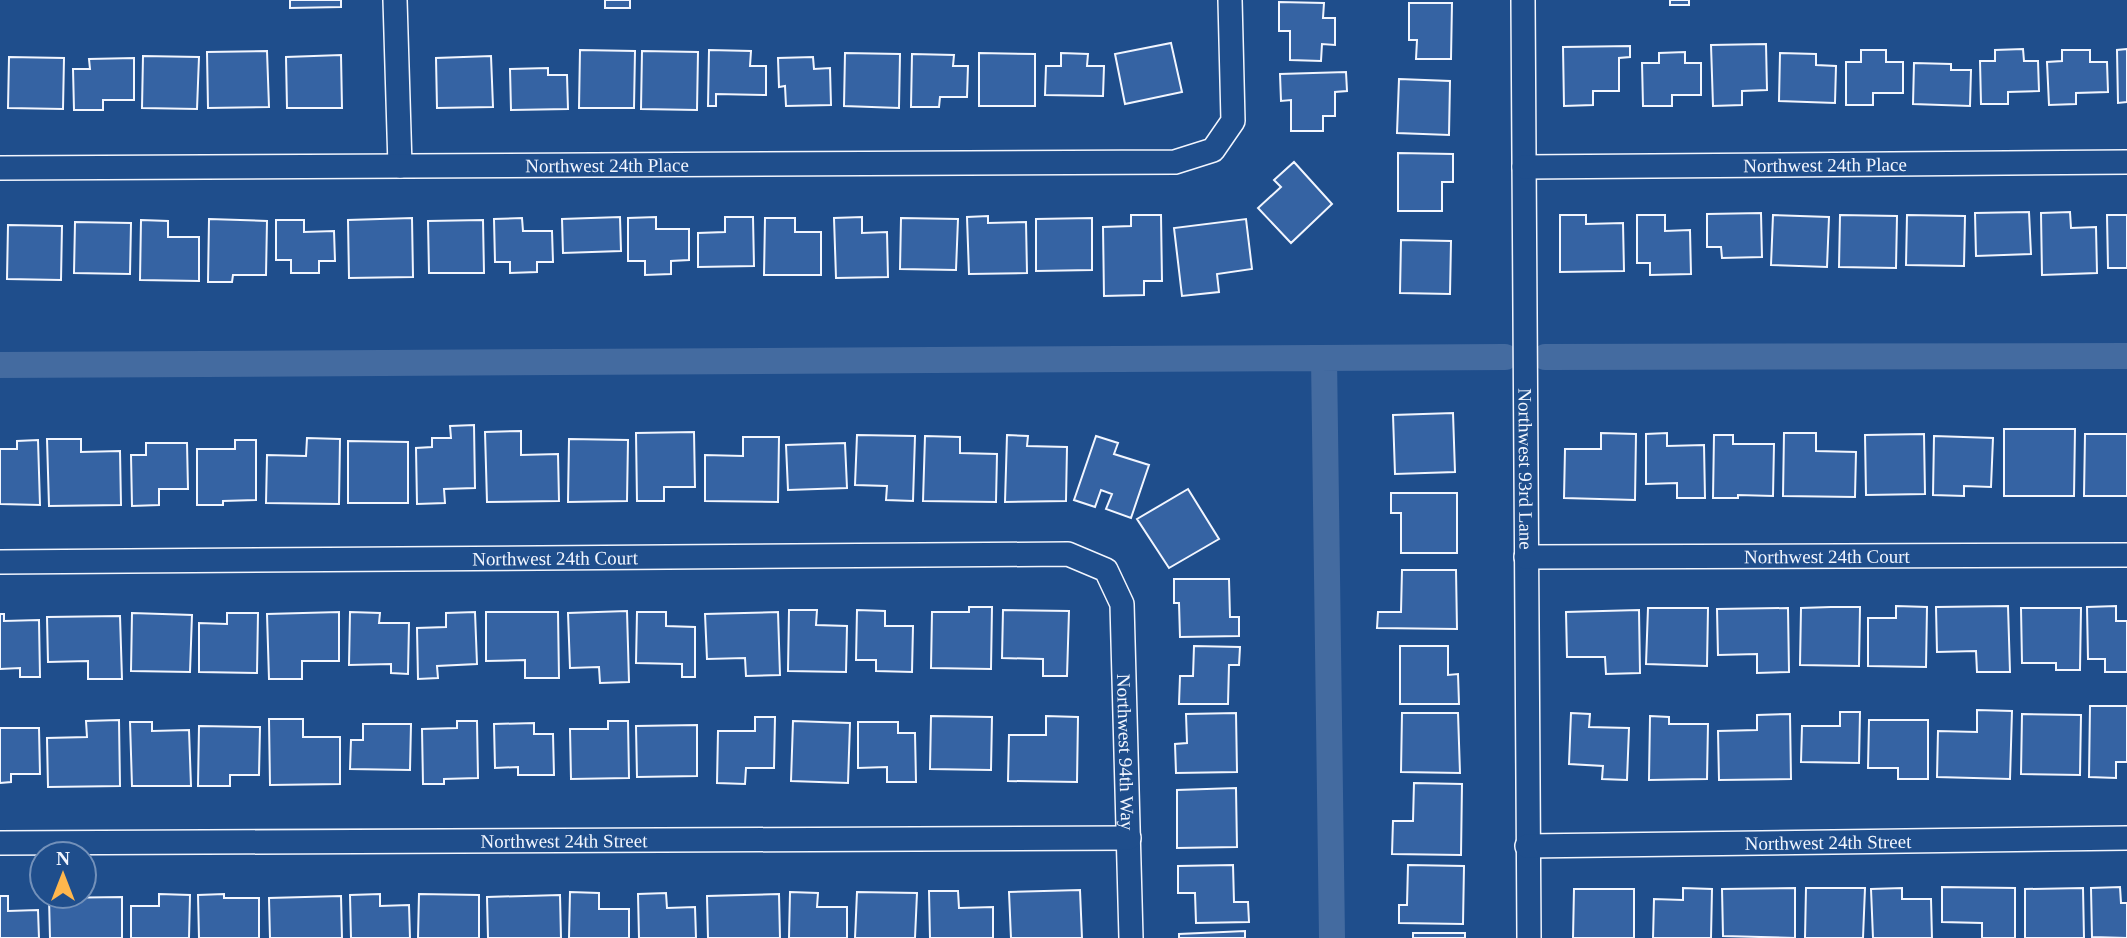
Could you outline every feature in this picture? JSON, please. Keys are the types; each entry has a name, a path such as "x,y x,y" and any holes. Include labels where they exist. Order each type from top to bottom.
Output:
{"street":[{"path":"395,0 400,166"},
{"name":"Northwest 24th Place","path":"0,168 1175,162 1213,150 1233,121 1230,0"},
{"name":"Northwest 93rd Lane","path":"1523,0 1529,938"},
{"name":"Northwest 24th Place","path":"1524,167 2127,162"},
{"name":"Northwest 24th Court","path":"0,562 1069,554 1106,569"},
{"name":"Northwest 24th Court","path":"1526,557 2127,555"},
{"name":"Northwest 94th Way","path":"1106,569 1122,604 1131,938"},
{"name":"Northwest 24th Street","path":"0,844 1129,838"},
{"name":"Northwest 24th Street","path":"1527,846 2127,838"}],"building":[{"path":"290,0 341,0 341,7 290,8"},
{"path":"605,0 630,0 630,8 605,8"},
{"path":"1670,0 1689,0 1689,5 1670,5"},
{"path":"1279,2 1324,3 1323,18 1335,18 1335,45 1322,44 1321,61 1290,60 1290,31 1279,31"},
{"path":"1409,3 1452,3 1451,59 1416,59 1417,40 1409,40"},
{"path":"1171,43 1182,92 1125,104 1115,54"},
{"path":"1766,44 1767,90 1742,91 1742,105 1713,106 1711,45"},
{"path":"1630,46 1630,57 1619,58 1619,91 1593,91 1593,105 1564,106 1563,47"},
{"path":"2023,49 2024,61 2038,61 2039,91 2008,92 2008,104 1981,104 1980,61 1995,61 1995,50"},
{"path":"2127,49 2127,102 2118,103 2117,50"},
{"path":"580,50 635,51 634,108 579,108"},
{"path":"709,50 751,51 750,66 766,66 766,95 716,94 716,106 708,106"},
{"path":"1861,50 1886,50 1886,62 1903,62 1903,93 1873,93 1873,105 1846,105 1846,62 1861,62"},
{"path":"2062,50 2090,50 2090,62 2107,62 2108,92 2076,93 2076,104 2049,105 2047,62 2062,61"},
{"path":"267,51 269,107 208,108 207,52"},
{"path":"642,51 698,52 697,110 641,109"},
{"path":"1685,52 1685,63 1701,63 1701,95 1672,95 1672,106 1643,106 1642,63 1659,63 1659,53"},
{"path":"845,53 900,54 899,108 844,106"},
{"path":"979,53 1035,54 1035,106 979,106"},
{"path":"1061,53 1088,54 1087,66 1104,66 1103,96 1045,95 1046,66 1061,66"},
{"path":"1780,53 1816,54 1816,65 1836,66 1835,103 1779,101"},
{"path":"912,54 954,55 953,66 968,66 967,97 940,97 939,107 911,107"},
{"path":"341,55 342,108 287,108 286,57"},
{"path":"143,56 199,57 197,109 142,108"},
{"path":"491,56 493,107 437,108 436,58"},
{"path":"9,57 64,58 63,109 8,108"},
{"path":"813,57 814,69 830,68 831,105 786,106 785,86 779,87 778,58"},
{"path":"134,58 134,100 103,100 103,110 74,110 73,69 90,69 89,59"},
{"path":"1914,63 1951,64 1951,70 1971,70 1970,106 1913,104"},
{"path":"548,68 548,75 567,75 568,109 511,110 510,69"},
{"path":"1346,72 1347,91 1335,92 1335,116 1323,116 1323,131 1291,131 1291,100 1281,101 1280,74"},
{"path":"1399,79 1450,81 1449,135 1397,133"},
{"path":"1398,153 1453,154 1453,182 1442,182 1442,211 1398,211"},
{"path":"1294,162 1332,204 1291,243 1258,208 1281,187 1274,180"},
{"path":"2029,212 2031,254 1976,256 1975,213"},
{"path":"2070,212 2071,228 2096,227 2097,273 2042,275 2041,213"},
{"path":"1761,213 1762,257 1722,258 1721,247 1707,247 1707,214"},
{"path":"1131,215 1161,215 1162,281 1144,281 1144,295 1104,296 1103,227 1131,226"},
{"path":"1560,215 1586,215 1586,224 1623,223 1624,271 1560,272"},
{"path":"1637,215 1665,215 1665,231 1690,230 1691,274 1650,275 1650,263 1637,263"},
{"path":"1773,215 1829,217 1827,267 1771,265"},
{"path":"1840,215 1897,216 1896,268 1839,267"},
{"path":"1907,215 1965,216 1964,266 1906,265"},
{"path":"2107,215 2127,215 2127,268 2108,268"},
{"path":"988,216 988,223 1026,222 1027,273 969,274 967,217"},
{"path":"620,217 621,251 563,253 562,219"},
{"path":"656,217 656,229 689,229 689,260 671,261 671,274 645,275 645,261 628,261 628,218"},
{"path":"725,217 753,217 754,266 698,267 698,233 725,232"},
{"path":"862,217 862,233 887,232 888,277 836,278 834,218"},
{"path":"412,218 413,277 349,278 348,220"},
{"path":"522,218 523,231 552,231 553,262 537,262 537,272 510,273 510,262 495,262 494,219"},
{"path":"765,218 795,218 795,232 821,232 821,275 764,275"},
{"path":"901,218 958,219 956,270 900,269"},
{"path":"1092,218 1092,270 1036,271 1036,219"},
{"path":"209,219 267,221 266,275 233,275 232,282 208,282"},
{"path":"1246,219 1252,269 1217,274 1219,292 1182,296 1174,228"},
{"path":"141,220 168,221 168,237 199,237 199,281 140,280"},
{"path":"276,220 304,220 304,232 334,231 335,261 319,261 319,273 291,273 291,260 276,260"},
{"path":"483,220 484,273 429,273 428,221"},
{"path":"75,222 131,223 130,274 74,273"},
{"path":"8,225 62,226 61,280 7,279"},
{"path":"1401,240 1451,241 1450,294 1400,293"},
{"path":"1453,413 1455,472 1395,474 1393,415"},
{"path":"474,425 475,488 444,489 445,503 417,504 416,448 432,447 432,438 451,438 450,426"},
{"path":"2004,429 2075,429 2074,496 2004,496"},
{"path":"521,431 521,455 558,454 559,501 487,502 485,432"},
{"path":"694,432 695,487 664,487 664,501 637,501 636,433"},
{"path":"1601,433 1636,434 1635,500 1564,498 1565,449 1601,449"},
{"path":"1667,433 1667,446 1704,445 1705,498 1677,498 1677,483 1646,484 1646,434"},
{"path":"1784,433 1816,433 1816,451 1856,452 1855,497 1783,496"},
{"path":"1924,434 1925,494 1866,495 1865,435"},
{"path":"2085,434 2127,434 2127,496 2084,496"},
{"path":"857,435 915,436 913,501 886,500 887,486 855,485"},
{"path":"1007,435 1028,436 1027,446 1067,447 1066,501 1005,502"},
{"path":"1714,435 1733,435 1733,444 1774,444 1773,496 1738,495 1738,498 1713,498"},
{"path":"925,436 960,437 960,453 997,454 996,502 923,501"},
{"path":"1096,436 1118,443 1114,454 1149,465 1131,518 1106,509 1112,494 1101,490 1095,507 1074,500"},
{"path":"1934,436 1993,438 1991,487 1964,486 1964,496 1933,495"},
{"path":"743,437 779,437 778,502 705,501 705,455 743,456"},
{"path":"307,438 340,439 339,504 266,503 267,455 306,456"},
{"path":"47,439 81,439 81,452 120,451 121,505 49,506"},
{"path":"569,439 628,440 627,501 568,502"},
{"path":"38,440 40,505 0,504 0,449 17,449 17,441"},
{"path":"235,440 256,440 256,500 223,501 223,505 197,505 197,449 235,449"},
{"path":"348,441 408,442 408,503 348,503"},
{"path":"146,443 187,443 188,489 159,489 159,505 132,506 131,455 146,455"},
{"path":"845,443 847,488 788,490 786,445"},
{"path":"1188,489 1219,539 1169,568 1137,519"},
{"path":"1391,493 1457,493 1457,553 1401,553 1401,513 1391,513"},
{"path":"1402,570 1456,570 1457,629 1377,628 1378,612 1401,612"},
{"path":"1174,579 1229,579 1230,617 1239,617 1239,636 1180,637 1179,603 1174,603"},
{"path":"1896,606 1927,607 1926,667 1868,666 1868,618 1896,618"},
{"path":"2008,606 2010,672 1977,672 1976,651 1937,652 1936,607"},
{"path":"2116,606 2116,621 2127,621 2127,672 2105,672 2105,659 2088,659 2087,607"},
{"path":"969,607 992,607 991,669 931,668 932,612 969,612"},
{"path":"1860,607 1859,666 1800,665 1801,608"},
{"path":"1648,608 1708,608 1707,666 1646,664"},
{"path":"1788,608 1789,672 1757,673 1757,654 1718,655 1717,609"},
{"path":"2021,608 2081,608 2080,670 2056,670 2056,663 2022,663"},
{"path":"789,610 817,610 816,625 847,626 846,672 788,671"},
{"path":"857,610 885,611 885,626 913,626 912,672 876,671 876,660 856,660"},
{"path":"1003,610 1069,611 1067,676 1043,676 1043,659 1002,658"},
{"path":"1639,610 1640,673 1606,674 1605,657 1567,657 1566,612"},
{"path":"627,611 629,682 600,683 599,667 570,668 568,613"},
{"path":"339,612 339,661 302,661 302,679 269,679 267,614"},
{"path":"350,612 380,613 379,623 409,623 408,674 391,673 391,664 349,665"},
{"path":"475,612 477,664 437,666 438,678 418,679 417,628 446,627 446,613"},
{"path":"486,612 558,612 559,678 525,678 525,660 486,661"},
{"path":"637,612 666,612 666,626 695,627 695,677 682,677 682,664 636,663"},
{"path":"778,612 780,675 746,676 745,658 707,659 705,614"},
{"path":"132,613 192,615 190,672 131,671"},
{"path":"227,613 258,613 257,673 199,672 199,623 227,624"},
{"path":"0,614 4,614 4,621 39,620 40,677 20,677 20,668 0,669"},
{"path":"120,616 122,679 88,679 88,661 48,662 47,617"},
{"path":"1194,646 1240,647 1239,665 1229,665 1228,704 1179,704 1180,676 1193,676"},
{"path":"1400,646 1448,646 1448,675 1458,674 1459,704 1400,704"},
{"path":"2090,706 2127,706 2127,762 2116,762 2116,778 2089,777"},
{"path":"1977,710 2012,711 2010,779 1937,777 1938,731 1977,732"},
{"path":"1840,712 1860,712 1859,763 1801,762 1802,726 1840,726"},
{"path":"1236,713 1237,772 1176,773 1175,744 1187,743 1186,714"},
{"path":"1402,713 1458,713 1460,773 1401,772"},
{"path":"1571,713 1590,714 1589,727 1629,728 1627,780 1602,779 1603,766 1569,764"},
{"path":"1790,714 1791,779 1719,780 1718,731 1757,730 1757,715"},
{"path":"2022,714 2081,715 2080,775 2021,774"},
{"path":"931,716 992,717 991,770 930,769"},
{"path":"1046,716 1078,717 1077,782 1008,781 1009,735 1046,735"},
{"path":"1650,716 1669,717 1669,724 1708,724 1707,779 1649,780"},
{"path":"755,717 775,717 774,768 746,768 745,784 717,783 718,731 755,731"},
{"path":"269,719 303,719 303,737 340,737 340,784 270,785"},
{"path":"119,720 120,786 48,787 47,738 87,737 86,721"},
{"path":"1869,720 1928,720 1928,779 1898,779 1898,768 1868,768"},
{"path":"457,721 477,721 478,778 444,779 444,784 423,784 422,729 457,728"},
{"path":"608,721 628,721 629,778 571,779 570,729 608,729"},
{"path":"793,721 850,723 848,783 791,781"},
{"path":"130,722 152,722 152,731 189,730 191,786 132,786"},
{"path":"858,722 898,722 898,733 915,733 916,782 887,782 887,767 858,768"},
{"path":"534,723 534,734 553,734 554,775 518,775 518,767 495,768 494,724"},
{"path":"363,724 411,724 410,770 350,769 351,740 363,740"},
{"path":"697,725 697,776 637,777 636,726"},
{"path":"199,726 260,727 259,775 230,775 230,786 198,786"},
{"path":"0,728 39,728 40,774 11,774 11,782 0,783"},
{"path":"1414,783 1462,784 1461,855 1392,854 1393,821 1413,821"},
{"path":"1236,788 1237,847 1177,848 1177,790"},
{"path":"1233,865 1234,902 1248,902 1249,922 1196,923 1195,893 1178,893 1178,866"},
{"path":"1408,865 1464,866 1463,924 1399,923 1399,905 1407,905"},
{"path":"1942,887 2015,888 2015,938 1982,938 1982,923 1942,922"},
{"path":"2120,887 2121,903 2127,903 2127,938 2092,937 2091,888"},
{"path":"1683,888 1712,889 1711,938 1653,938 1654,899 1683,900"},
{"path":"1795,888 1795,938 1723,936 1722,889"},
{"path":"1806,888 1865,888 1863,938 1805,938"},
{"path":"1902,888 1902,899 1931,899 1932,938 1873,938 1871,889"},
{"path":"2083,888 2084,938 2025,938 2025,889"},
{"path":"1574,889 1634,889 1634,938 1573,938"},
{"path":"1080,890 1082,938 1011,938 1009,892"},
{"path":"929,891 958,891 959,908 993,907 993,938 930,938"},
{"path":"570,892 599,893 599,909 629,909 629,938 569,938"},
{"path":"790,892 818,893 817,907 847,907 847,938 789,938"},
{"path":"857,892 917,893 915,938 855,938"},
{"path":"666,893 667,908 695,907 696,938 639,938 638,894"},
{"path":"159,894 190,895 189,938 131,938 131,906 159,906"},
{"path":"224,894 224,898 259,898 259,938 199,938 198,895"},
{"path":"380,894 380,906 409,905 410,938 351,938 350,895"},
{"path":"419,894 479,895 479,938 418,938"},
{"path":"779,894 780,938 708,938 707,896"},
{"path":"560,895 561,938 488,938 487,897"},
{"path":"0,896 8,896 8,911 38,910 39,938 0,938"},
{"path":"341,896 342,938 270,938 269,898"},
{"path":"98,897 122,897 122,938 50,938 49,910 98,910"},
{"path":"1245,931 1245,938 1179,938 1179,934"},
{"path":"1413,933 1465,933 1465,938 1413,938"}],"waterway":[{"path":"1545,357 2127,356"},
{"path":"0,365 1505,357"},
{"path":"1324,358 1332,938"}]}
